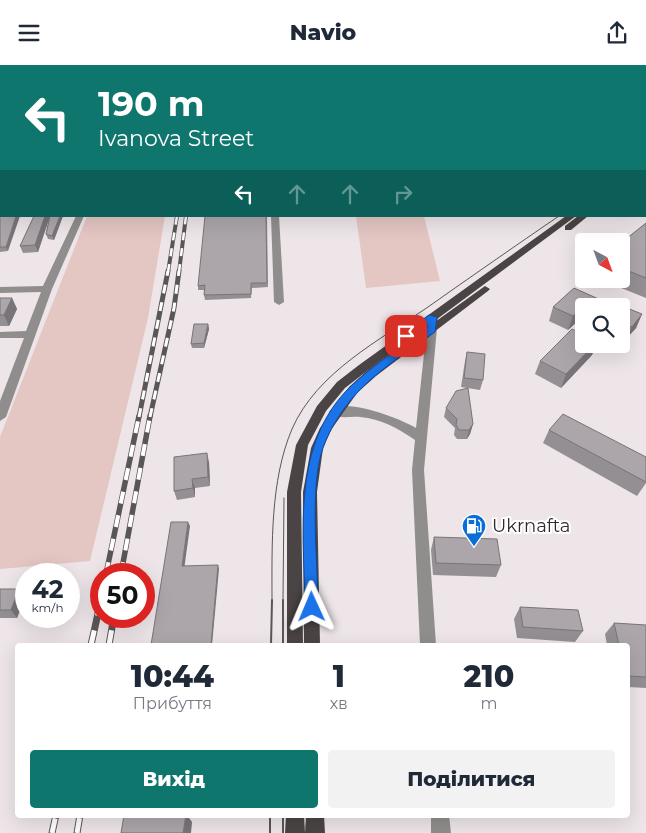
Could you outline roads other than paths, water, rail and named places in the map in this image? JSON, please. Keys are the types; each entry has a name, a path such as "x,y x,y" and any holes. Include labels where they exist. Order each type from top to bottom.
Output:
{"main road":[{"path":"312,643 310,492 317,448 335,413 354,390 372,373 432,323 571,217"},
{"path":"295,643 294,492 302,445 321,409 341,385 583,217"},
{"path":"294,818 295,833"},
{"path":"314,818 315,833"}],"street":[{"path":"0,417 47,289 80,217"},
{"path":"276,217 279,302"},
{"path":"0,290 47,289"},
{"path":"428,643 418,470 432,323"},
{"path":"0,335 32,334"},
{"path":"335,413 371,413 391,419 421,438"},
{"path":"440,818 441,833"}],"tram line":[{"path":"272,601 276,492 285,449 292,429 303,409 333,374 351,359 558,217"},
{"path":"283,601 284,498"},
{"path":"271,643 272,600"},
{"path":"283,601 283,643"},
{"path":"270,818 270,833"},
{"path":"283,818 283,833"}],"railway":[{"path":"168,272 177,217"},
{"path":"179,272 186,217"},
{"path":"139,417 168,271"},
{"path":"150,417 174,308 179,271"},
{"path":"108,563 139,416"},
{"path":"123,563 150,416"},
{"path":"91,643 95,628"},
{"path":"109,643 112,628"},
{"path":"52,833 55,818"},
{"path":"77,833 80,818"}],"place":[{"name":"Ukrnafta","path":"474,547"}]}
